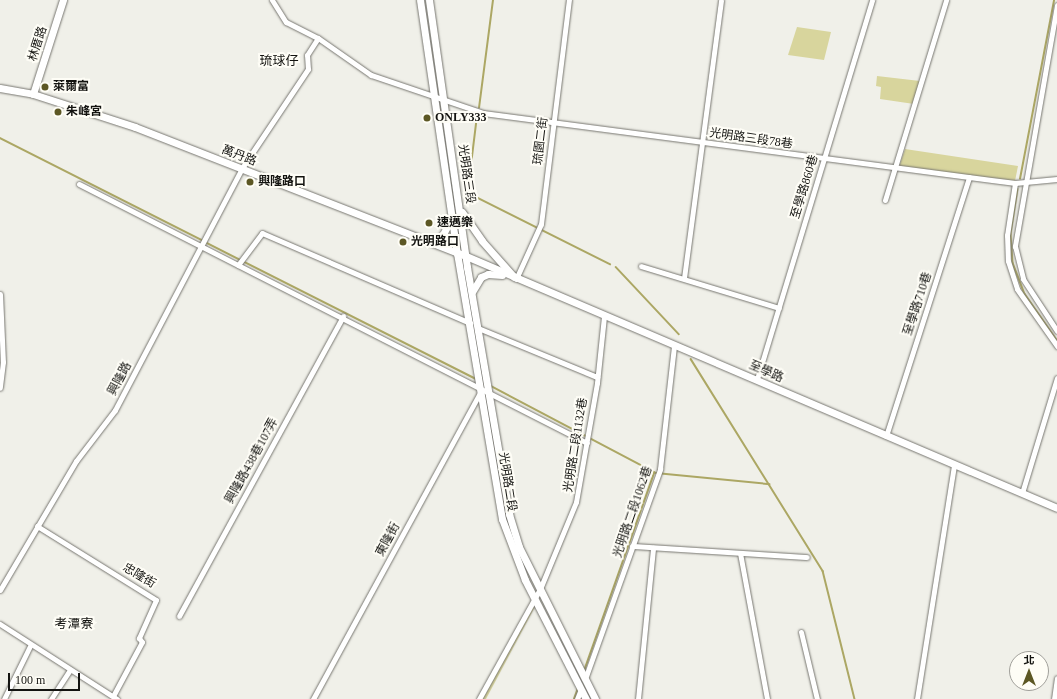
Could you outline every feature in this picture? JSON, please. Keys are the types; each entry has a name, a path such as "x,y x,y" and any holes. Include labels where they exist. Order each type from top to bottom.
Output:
{"street":[{"name":"林厝路","path":"33,94 63,0"},
{"name":"光明路三段78巷","path":"272,0 286,22 318,38 371,75 434,99 483,113 824,160 1015,183 1057,179"},
{"name":"光明路三段","path":"420,0 457,253"},
{"name":"光明路三段","path":"428,0 466,256"},
{"name":"琉園二街","path":"516,279 541,224 569,0"},
{"path":"684,278 721,0"},
{"name":"至學路860巷","path":"757,379 872,0"},
{"path":"885,200 946,0"},
{"path":"1057,7 1016,234 1018,260 1030,293 1057,331"},
{"name":"興隆路","path":"0,590 76,461 114,410 242,168 308,69 307,55 318,38"},
{"name":"萬丹路","path":"0,88 33,94 242,168 466,256"},
{"name":"至學路710巷","path":"886,436 969,177"},
{"path":"1015,183 1007,235 1008,261 1017,289 1057,346"},
{"path":"79,184 203,243 587,443"},
{"path":"460,208 469,225 516,279"},
{"path":"422,240 441,238 448,231 452,211"},
{"path":"240,262 262,233 470,323"},
{"name":"光明路二段","path":"457,253 509,514 519,547 538,594 595,699"},
{"name":"至學路","path":"466,256 516,279 674,346 757,379 886,436 1056,506"},
{"name":"光明路二段","path":"466,256 478,328 484,390 502,519 586,699"},
{"path":"641,266 779,308"},
{"path":"472,293 476,282 488,274 516,279"},
{"path":"0,294 3,362 0,388"},
{"name":"興隆路438巷107弄","path":"179,616 343,316"},
{"name":"光明路二段1132巷","path":"479,699 538,594 576,502 597,377 604,316"},
{"path":"478,328 597,377"},
{"name":"光明路二段1062巷","path":"585,679 660,469 674,346"},
{"path":"1022,493 1057,378"},
{"name":"東隆街","path":"313,699 484,390"},
{"path":"917,699 954,464"},
{"name":"忠隆街","path":"37,526 156,600 139,638 142,642 115,698"},
{"path":"632,546 807,557"},
{"path":"638,699 653,548"},
{"path":"740,553 767,699"},
{"path":"0,624 30,646 115,698"},
{"path":"801,632 817,699"},
{"path":"4,699 30,646"},
{"path":"51,699 70,670"},
{"path":"1054,699 1057,678"},
{"path":"577,699 581,689"}],"shaded area":[{"path":"797,27 831,32 824,60 788,55"},
{"path":"877,76 920,81 914,104 880,99 881,87 876,86"},
{"path":"905,149 1018,166 1015,181 899,167"},
{"path":"535,599 537,603 486,699 479,699"}],"waterway":[{"path":"479,108 493,0"},
{"path":"1020,179 1054,0"},
{"path":"477,120 468,193 610,264"},
{"path":"0,138 202,240"},
{"path":"1018,189 1011,234 1013,263 1025,294 1057,340"},
{"path":"205,242 476,379"},
{"path":"616,267 679,334"},
{"path":"691,359 823,571 855,699"},
{"path":"491,386 656,473 769,484"},
{"path":"584,671 654,473"},
{"path":"574,699 578,688"}],"place":[{"name":"萊爾富","path":"45,87"},
{"name":"朱峰宮","path":"58,112"},
{"name":"ONLY333","path":"427,118"},
{"name":"興隆路口","path":"250,182"},
{"name":"速邁樂","path":"429,223"},
{"name":"光明路口","path":"403,242"}],"district":[{"name":"琉球仔","path":"279,61"},
{"name":"考潭寮","path":"74,624"}]}
